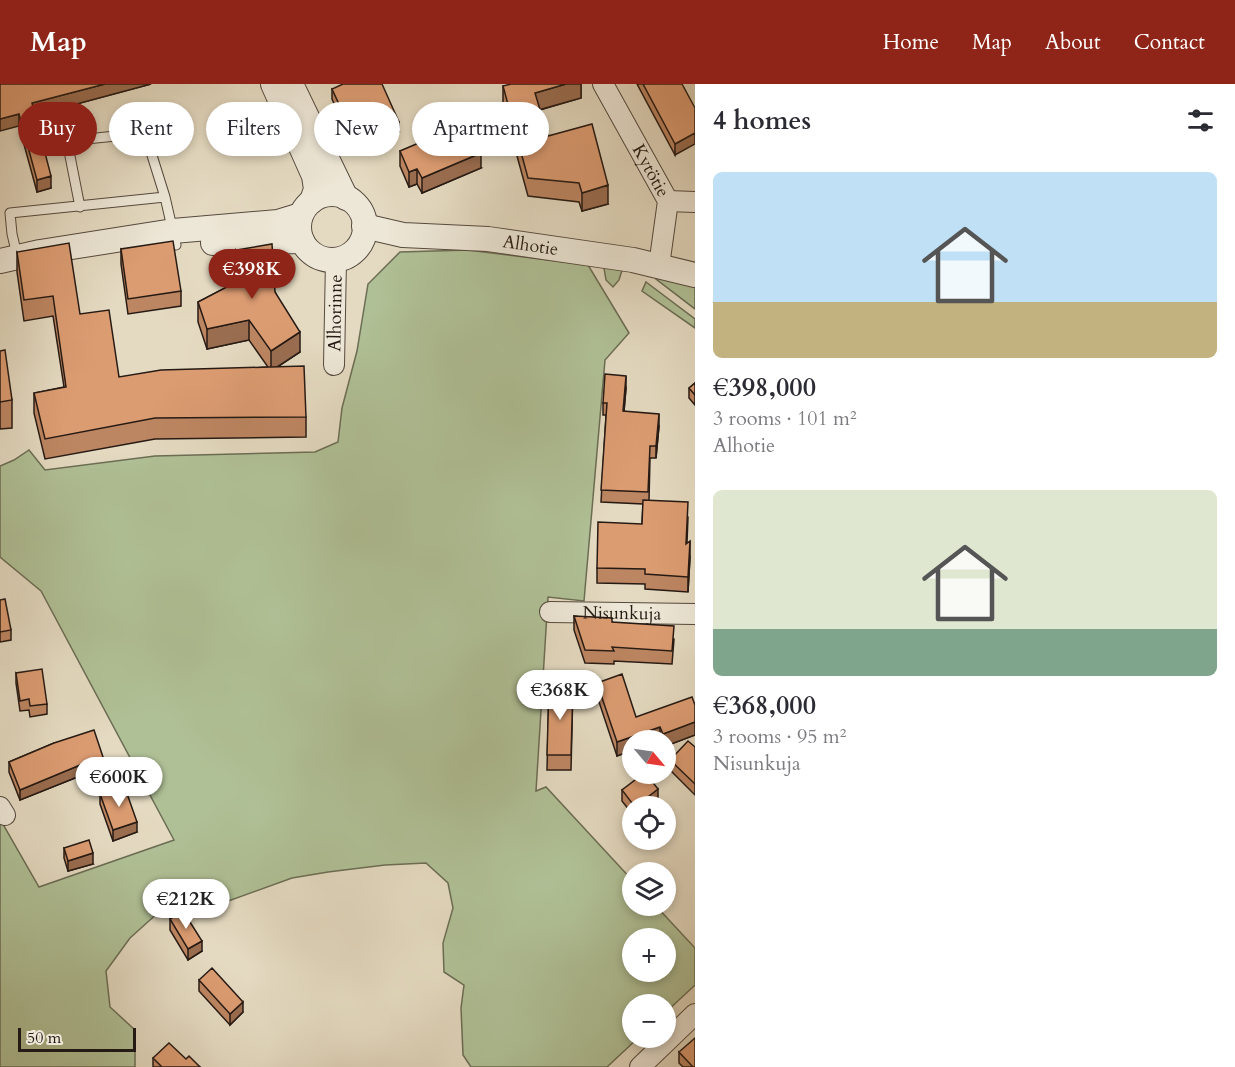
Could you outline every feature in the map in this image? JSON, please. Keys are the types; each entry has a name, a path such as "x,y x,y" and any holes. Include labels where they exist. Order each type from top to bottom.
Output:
{"street":[{"path":"19,256 175,238 278,222 307,208 322,196 336,195 356,205 364,226 361,241 356,249 346,257 325,260 307,249 302,241 299,228 307,208 316,189 314,176 273,84"},
{"path":"291,84 346,198"},
{"name":"Kytötie","path":"603,84 668,201 659,266"},
{"path":"668,201 695,202"},
{"name":"Alhotie","path":"364,226 403,235 488,239 633,260 695,275"},
{"path":"175,238 302,241"},
{"name":"Alhorinne","path":"334,365 336,260"},
{"name":"Nisunkuja","path":"550,612 695,614"},
{"path":"646,1065 695,1014"}],"lane":[{"path":"80,207 67,141 144,133 165,197 175,238"},
{"path":"19,256 12,234 10,213 165,197"}],"green space":[{"path":"468,250 588,265 629,333 605,360 584,601 548,597 536,791 546,787 622,869 622,916 665,916 695,948 695,985 676,1003 676,994 622,994 622,1048 627,1048 607,1067 471,1067 463,1055 461,1008 464,985 444,972 443,943 453,908 448,883 426,863 385,865 292,878 209,908 184,898 160,911 130,938 106,971 110,1007 135,1030 135,1067 0,1067 0,819 39,887 174,840 41,591 0,557 0,466 29,450 45,470 155,456 315,452 338,442 342,408 357,351 368,284 400,252"},
{"path":"623,267 619,280 613,287 606,280 604,268"},
{"path":"658,276 695,286 695,309 656,279"},
{"path":"646,282 695,319 695,328 642,291"}],"building":[{"path":"0,84 105,84 36,102 18,102 18,114 0,119"},
{"path":"343,84 382,84 390,102 338,102 332,89"},
{"path":"566,84 535,93 538,102 507,102 503,86"},
{"path":"643,84 682,84 695,108 695,133 675,144"},
{"path":"592,124 608,185 582,193 579,183 528,178 522,156 549,156 549,136"},
{"path":"412,146 412,156 474,156 422,178 417,169 409,172 400,151"},
{"path":"30,156 46,156 51,176 37,180"},
{"path":"173,241 181,291 128,299 121,249"},
{"path":"69,243 80,314 109,310 119,377 161,370 304,366 306,417 155,418 45,439 34,393 66,387 53,296 24,300 17,252"},
{"path":"272,244 275,292 300,332 271,351 249,320 207,329 198,302 240,280 236,250"},
{"path":"5,350 12,400 0,402 0,351"},
{"path":"605,374 626,376 623,411 659,414 656,446 650,446 648,492 601,490 607,403 603,403"},
{"path":"695,383 695,395 689,388"},
{"path":"643,500 688,502 686,544 690,541 688,577 645,574 645,569 597,568 598,522 642,524"},
{"path":"5,599 11,630 0,632 0,600"},
{"path":"574,616 612,618 612,622 674,626 672,651 612,647 614,651 585,650"},
{"path":"42,669 47,704 30,706 29,699 20,701 16,673"},
{"path":"622,674 636,717 692,697 695,705 695,722 674,730 661,730 660,727 651,730 622,730 622,740 617,742 597,683"},
{"path":"549,686 573,687 571,755 547,755"},
{"path":"94,730 105,763 81,771 80,765 20,790 9,762 54,743"},
{"path":"688,741 695,747 695,784 676,766 676,754"},
{"path":"630,784 654,784 658,789 649,796 627,796 622,790"},
{"path":"124,785 137,822 113,830 100,794"},
{"path":"89,840 93,853 68,861 64,848"},
{"path":"183,911 202,941 188,949 170,919"},
{"path":"212,968 243,1002 230,1014 199,980"},
{"path":"695,1038 695,1067 693,1067 679,1052"},
{"path":"169,1043 186,1059 189,1056 200,1067 162,1067 153,1058"}]}
